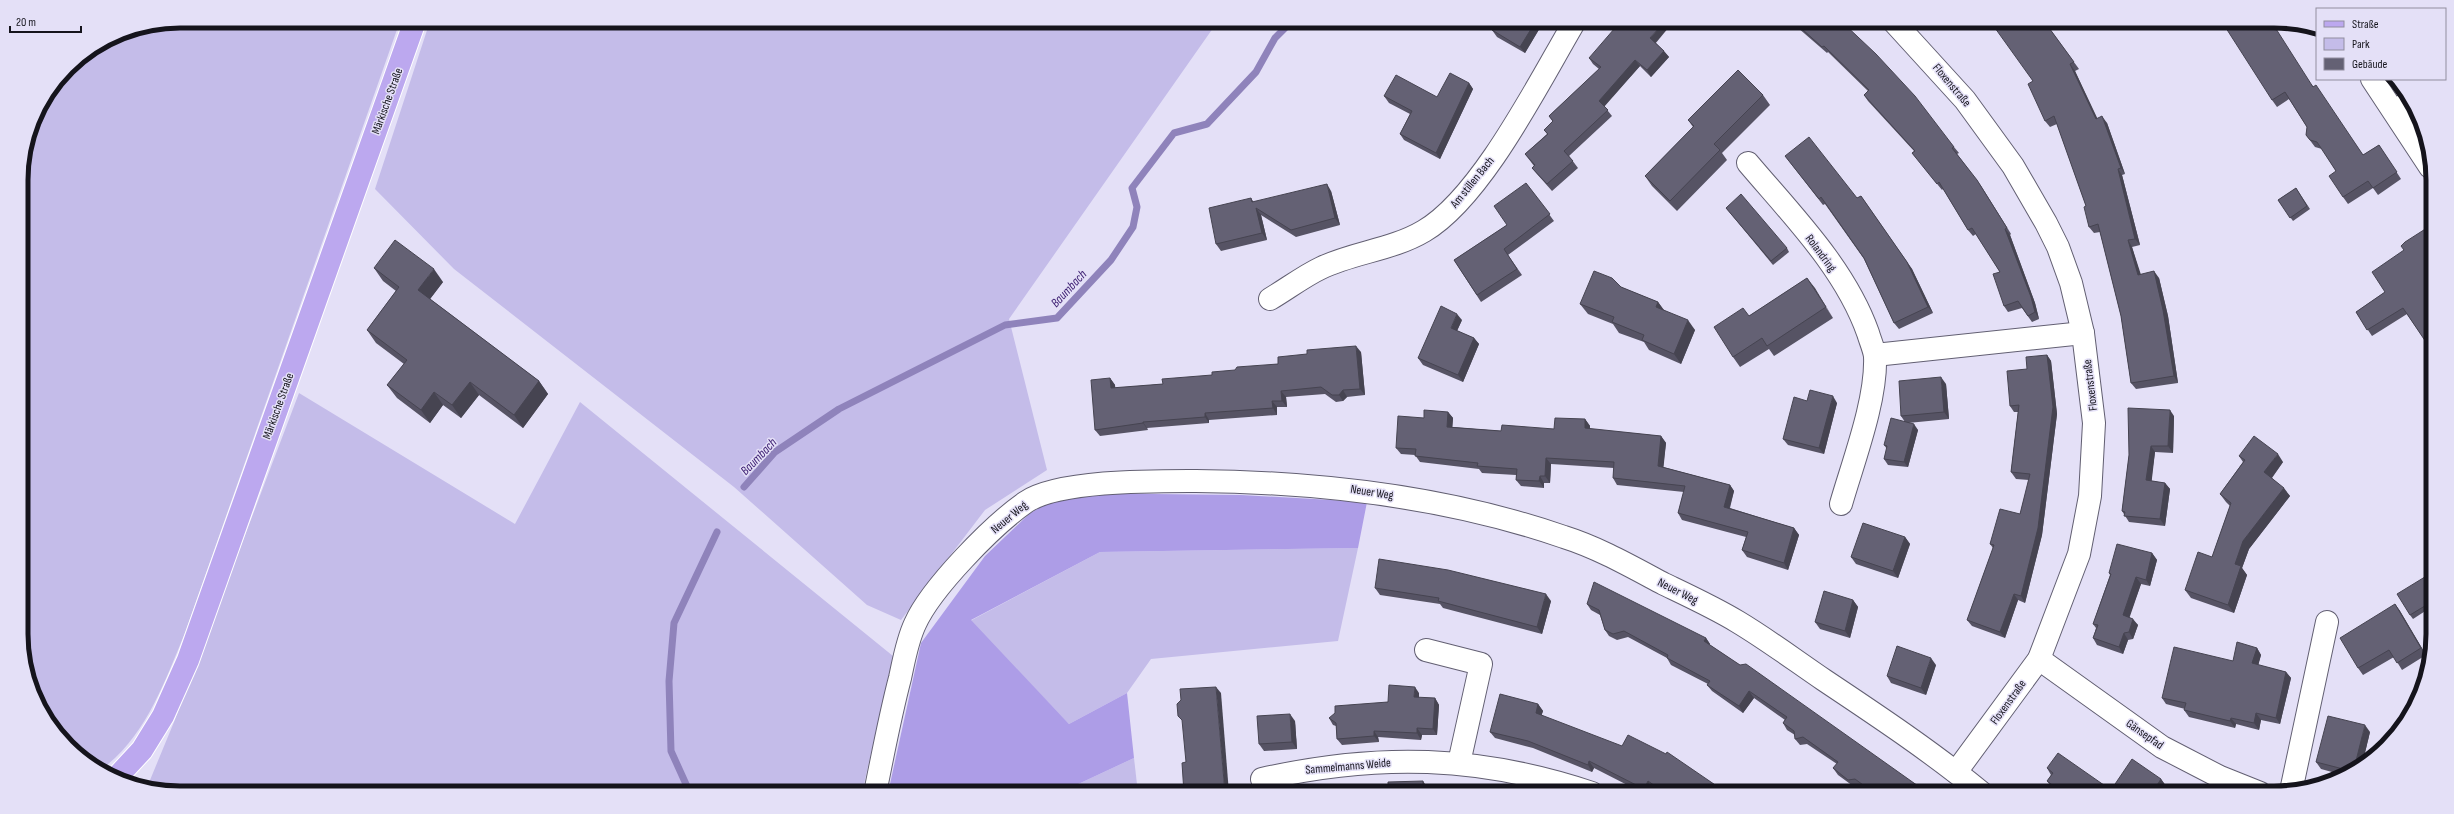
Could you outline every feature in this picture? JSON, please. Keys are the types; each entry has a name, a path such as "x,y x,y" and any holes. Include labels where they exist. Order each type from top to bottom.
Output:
{"main road":[{"name":"Märkische Straße","path":"120,773 142,750 163,716 188,660 413,28"}],"street":[{"name":"Am stillen Bach","path":"1270,299 1322,267 1402,242 1425,231 1446,215 1469,190 1501,145 1571,28"},
{"name":"Floxenstraße","path":"1900,28 1965,100 2013,166 2058,248 2071,283 2083,333 2094,423 2090,496 2079,554 2039,659 1956,772"},
{"path":"2373,80 2402,106 2424,153"},
{"name":"Rolandring","path":"1748,163 1824,256 1848,289 1862,318 1875,355 1872,391 1841,504"},
{"path":"1875,355 2083,333"},
{"name":"Neuer Weg","path":"876,786 895,698 915,623 928,602 971,551 1008,516 1030,500 1055,490 1082,486 1180,481 1262,482 1366,491 1449,506 1517,522 1568,538 1605,553 1738,621 1956,772 1973,786"},
{"path":"2292,785 2326,622"},
{"path":"1426,650 1482,664 1460,762"},
{"name":"Gänsepfad","path":"2039,659 2162,748 2220,778 2241,786"},
{"name":"Sammelmanns Weide","path":"1262,779 1307,769 1372,761 1460,762 1511,770 1567,786"}],"green space":[{"path":"170,28 398,28 185,633 161,690 151,709 129,743 115,758 104,766 87,755 72,742 59,727 48,710 36,683 29,654 28,170 36,131 48,104 59,87 72,72 87,59 104,48 140,33"},
{"path":"428,28 1213,28 1009,319 1047,470 985,510 901,620 867,605 734,487 454,269 375,189"},
{"path":"299,393 515,524 580,402 893,656 864,786 170,786 149,783 174,722"},
{"path":"1358,548 1338,641 1151,659 1127,693 1069,724 970,621 1100,552"},
{"path":"1134,758 1137,786 1074,786"}],"shaded area":[{"path":"1064,493 1241,495 1367,502 1358,548 1100,552 971,620 1069,724 1127,693 1134,758 1074,786 890,786 921,643 985,556 1029,514"}],"building":[{"path":"1493,28 1532,28 1520,47 1492,30"},
{"path":"1615,28 1659,28 1650,38 1664,51 1647,70 1635,60 1599,101 1608,110 1564,151 1573,161 1547,184 1532,168 1535,165 1525,154 1548,134 1544,130 1553,121 1549,116 1601,67 1589,58"},
{"path":"1801,28 1848,28 1876,54 1915,96 1977,180 2007,228 2005,229 2031,297 2035,312 2028,316 2018,301 2004,306 1993,274 2000,272 1972,228 1968,230 1939,182 1937,184 1912,153 1915,151 1864,95 1869,90 1824,46 1822,47"},
{"path":"1995,28 2049,28 2074,62 2070,64 2096,119 2102,116 2121,168 2118,169 2135,239 2128,240 2138,275 2154,271 2163,310 2174,376 2131,383 2121,316 2098,224 2089,227 2084,207 2086,206 2054,116 2045,121 2028,84 2033,81"},
{"path":"2226,28 2275,28 2313,87 2316,85 2363,155 2379,145 2397,172 2373,188 2368,181 2343,197 2329,176 2336,171 2317,142 2310,140 2306,135 2307,127 2285,92 2272,100"},
{"path":"1738,70 1763,95 1714,144 1720,150 1670,201 1645,176 1694,126 1688,120"},
{"path":"1450,73 1469,83 1436,153 1400,134 1412,111 1384,96 1396,75 1437,97"},
{"path":"1809,137 1857,198 1861,196 1907,262 1928,307 1894,323 1864,258 1821,197 1819,199 1785,156"},
{"path":"1526,183 1550,214 1504,249 1517,269 1477,295 1454,260 1507,225 1494,206"},
{"path":"1327,184 1335,218 1291,230 1256,208 1262,233 1216,244 1209,208 1251,198 1252,202"},
{"path":"2296,188 2307,206 2290,218 2278,200"},
{"path":"1741,194 1787,248 1771,261 1726,208"},
{"path":"2426,229 2426,342 2403,308 2367,330 2356,312 2385,292 2372,272 2404,250 2401,246"},
{"path":"395,240 434,269 418,290 539,381 514,415 470,382 452,405 434,392 421,410 387,385 407,360 367,330 399,287 374,268"},
{"path":"1594,271 1612,278 1621,287 1658,302 1656,307 1688,320 1674,354 1642,340 1644,335 1612,322 1614,317 1580,304"},
{"path":"1807,278 1826,307 1767,346 1762,338 1733,357 1714,327 1743,308 1749,316"},
{"path":"1441,306 1457,314 1451,328 1474,338 1458,375 1418,358"},
{"path":"1356,346 1360,389 1343,390 1339,395 1332,395 1321,387 1281,391 1282,401 1272,401 1273,408 1205,413 1205,417 1143,422 1095,430 1091,380 1110,378 1111,388 1163,384 1162,379 1212,375 1212,372 1235,370 1237,367 1278,364 1278,357 1307,354 1307,350"},
{"path":"2047,355 2053,407 2038,528 2021,596 2014,594 2000,632 1967,620 1994,545 1990,544 2000,509 2020,514 2030,474 2011,472 2019,405 2010,406 2007,371 2027,369 2026,357"},
{"path":"1941,377 1944,412 1901,416 1899,381"},
{"path":"1810,390 1833,396 1819,448 1783,439 1794,397 1807,401"},
{"path":"2128,408 2170,410 2168,446 2151,446 2146,480 2165,483 2160,519 2124,516 2125,512 2122,511 2129,455"},
{"path":"1424,410 1448,412 1447,427 1501,431 1502,425 1554,429 1555,418 1585,419 1585,428 1661,436 1658,466 1730,485 1724,507 1794,528 1784,563 1742,550 1748,532 1678,513 1685,486 1613,478 1614,462 1546,458 1545,476 1540,476 1539,481 1516,480 1517,469 1477,466 1478,463 1415,456 1416,449 1396,448 1398,416 1424,418"},
{"path":"1891,418 1914,424 1904,462 1884,459 1887,446 1884,445"},
{"path":"2254,436 2278,454 2264,472 2284,488 2243,541 2235,564 2241,566 2228,605 2185,590 2198,552 2212,557 2231,503 2220,494 2245,460 2239,456"},
{"path":"1863,523 1905,537 1893,571 1851,557"},
{"path":"2117,544 2152,553 2146,580 2136,577 2123,615 2133,619 2129,632 2124,633 2119,647 2093,638 2098,625 2093,624 2111,574 2109,573"},
{"path":"1379,559 1448,570 1546,594 1537,627 1438,601 1439,598 1375,588"},
{"path":"2426,576 2426,605 2410,615 2397,594"},
{"path":"1594,582 1706,638 1704,641 1740,665 1746,664 1918,786 1864,786 1855,779 1848,780 1833,768 1838,762 1803,737 1795,739 1794,731 1783,723 1787,717 1749,691 1739,706 1707,685 1710,681 1667,658 1668,655 1624,631 1613,634 1605,630 1599,610 1587,604"},
{"path":"1824,591 1853,600 1845,631 1815,622"},
{"path":"2395,604 2421,648 2397,663 2389,650 2358,668 2340,638"},
{"path":"2237,642 2257,648 2252,663 2286,672 2276,718 2256,713 2254,723 2231,718 2230,721 2184,710 2186,703 2162,698 2174,647 2233,661"},
{"path":"1897,646 1931,658 1921,688 1887,676"},
{"path":"1389,685 1415,687 1414,697 1435,698 1433,729 1417,728 1417,733 1374,731 1374,736 1337,739 1336,723 1329,718 1335,713 1335,706 1388,702"},
{"path":"1216,687 1224,786 1184,786 1182,763 1186,762 1182,720 1178,716 1177,704 1181,700 1180,689"},
{"path":"1500,694 1538,704 1536,713 1622,746 1628,735 1666,754 1667,752 1717,786 1655,786 1648,781 1646,786 1638,786 1589,761 1588,765 1528,741 1490,732"},
{"path":"1290,714 1292,742 1259,744 1257,716"},
{"path":"2328,716 2365,725 2356,762 2343,769 2316,762"},
{"path":"2058,753 2105,786 2054,786 2047,781 2053,773 2047,768"},
{"path":"2132,759 2161,779 2156,786 2114,786"},
{"path":"1423,781 1423,786 1388,786 1388,782"},
{"path":"1466,785 1470,786 1423,786"}],"waterway":[{"name":"Baumbach","path":"744,487 775,452 839,409 1005,325 1057,318 1111,260 1133,227 1137,207 1132,188 1174,133 1207,124 1256,72 1275,38 1285,28"},
{"name":"Baumbach","path":"687,786 671,751 669,681 674,623 717,532"}]}
